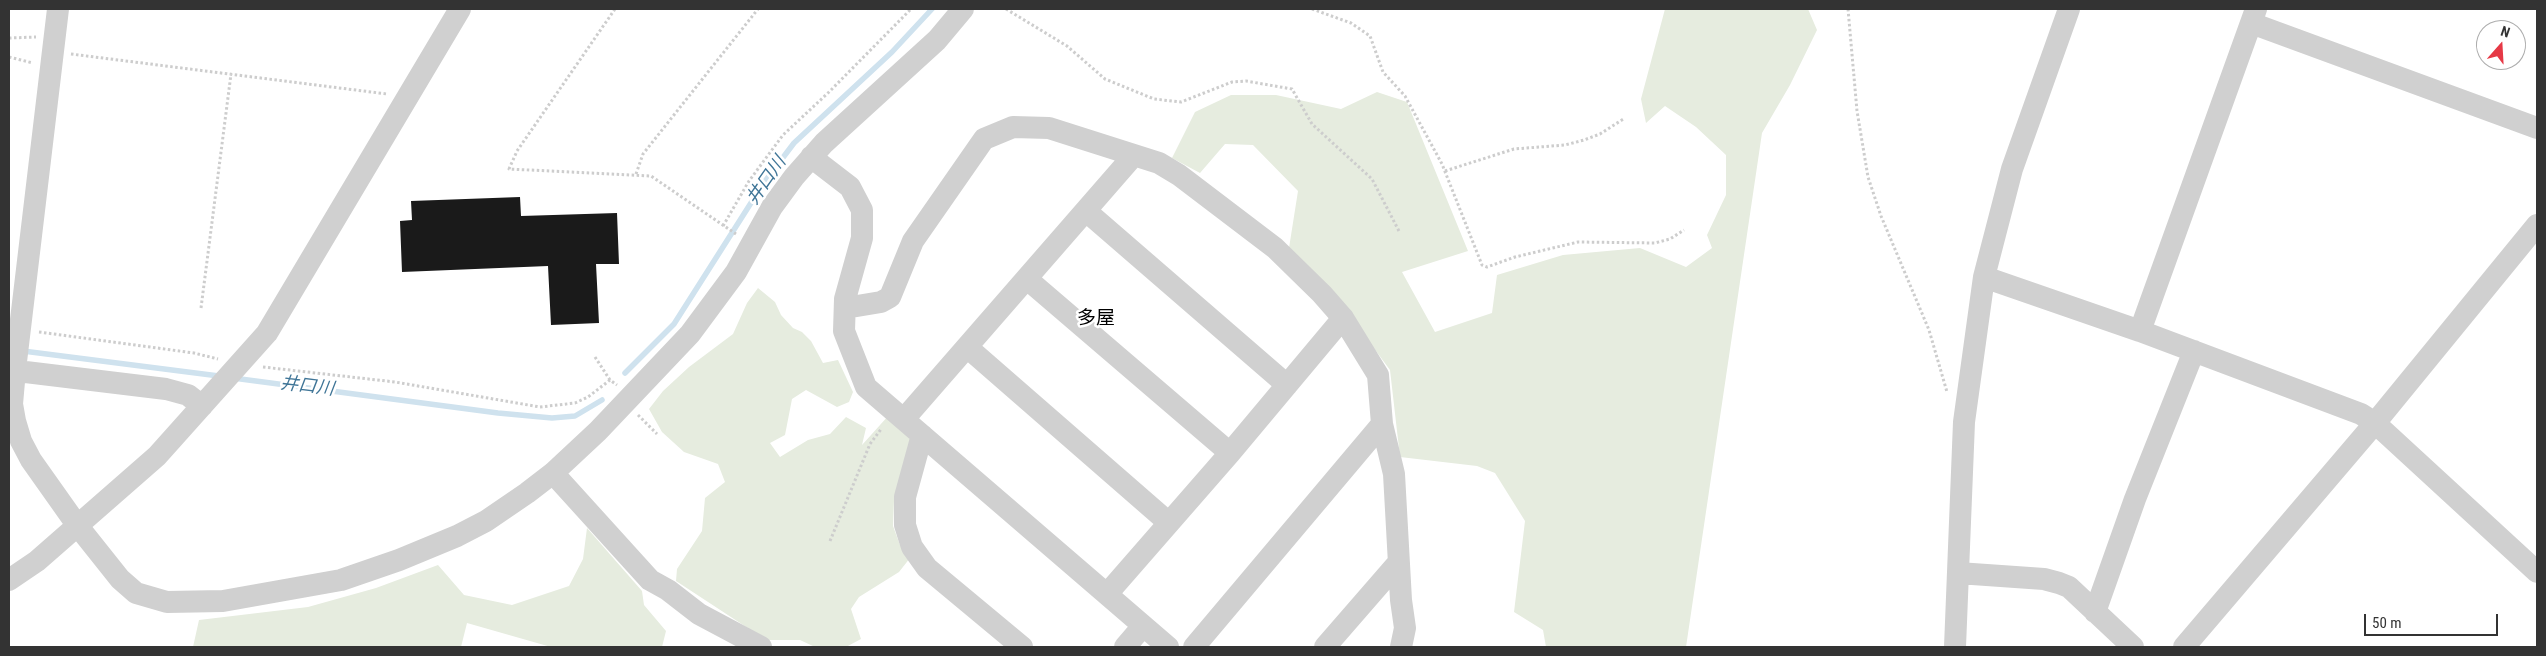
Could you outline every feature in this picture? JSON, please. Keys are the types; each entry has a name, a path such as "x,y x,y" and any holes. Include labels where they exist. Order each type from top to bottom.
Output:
{"street":[{"path":"58,9 20,330 12,370 12,404 21,442 31,460 77,525 120,580 136,593 167,602 223,601 341,580 399,560 486,521 554,473 690,334 712,308 736,272 772,207 811,157 824,143 932,46 963,9"},
{"path":"9,580 37,561 157,456 267,333 460,9"},
{"path":"1955,647 1964,422 1984,277 2012,169 2070,9"},
{"path":"2140,331 2253,16 2537,128"},
{"path":"845,308 881,302 890,297 913,241 984,139 1014,127 1049,128 1159,163 1224,207 1275,248 1343,318 1378,375 1382,424 1394,474 1398,563 1406,628 1401,647"},
{"path":"900,416 967,347 1134,155"},
{"path":"811,157 850,187 862,210 862,238 845,308 844,331 866,387 876,398 900,416 1168,647"},
{"path":"1086,211 1287,385"},
{"path":"2184,647 2375,423 2537,225"},
{"path":"1984,277 2140,331 2361,414 2375,423 2537,572"},
{"path":"1027,279 1230,453"},
{"path":"1107,594 1230,453 1343,318"},
{"path":"967,347 1169,523"},
{"path":"2095,612 2135,498 2194,351"},
{"path":"12,370 166,389 188,395 202,406"},
{"path":"1194,647 1382,424"},
{"path":"922,435 905,497 906,525 912,547 927,568 1020,647"},
{"path":"554,473 650,580 668,590 699,614 761,647"},
{"path":"1325,647 1398,563"},
{"path":"1958,573 2044,579 2069,587 2133,647"},
{"path":"1125,647 1143,626"}],"path":[{"path":"615,9 517,151 509,169 651,176 751,244"},
{"path":"636,174 643,154 758,9"},
{"path":"724,226 749,181 783,135 829,92 911,9"},
{"path":"1006,9 1067,46 1105,79 1154,99 1181,102 1232,82 1246,81 1292,89 1312,124 1372,179 1400,233"},
{"path":"1312,9 1351,23 1370,36 1383,72 1405,96 1445,170 1482,265 1486,267 1515,257 1578,242 1655,243 1670,239 1684,230"},
{"path":"1848,9 1857,112 1868,177 1881,216 1929,330 1948,399"},
{"path":"9,38 231,74 391,94 405,102"},
{"path":"201,308 231,74"},
{"path":"1445,170 1514,149 1565,145 1584,140 1600,134 1625,118"},
{"path":"20,330 194,353 240,364 395,382 540,407 575,403 588,397 610,380"},
{"path":"595,356 610,380 628,398 657,434"},
{"path":"830,542 870,444 900,416"}],"shaded area":[{"path":"1665,9 1808,9 1817,30 1790,85 1762,133 1686,647 1546,647 1543,630 1514,612 1525,521 1495,473 1477,466 1400,457 1390,370 1345,309 1289,248 1298,191 1253,145 1225,144 1200,173 1172,158 1195,112 1231,95 1276,95 1341,109 1377,92 1407,102 1468,251 1402,272 1435,332 1492,313 1497,275 1563,255 1640,248 1686,267 1712,248 1707,235 1726,195 1726,155 1696,127 1665,106 1646,123 1641,99"},
{"path":"758,288 775,302 781,315 793,328 802,332 811,341 823,363 838,360 853,392 849,402 837,407 806,390 792,399 785,435 770,443 780,457 808,440 830,434 846,417 866,428 862,445 889,415 912,441 894,501 893,526 900,545 910,558 899,572 859,597 851,609 861,639 846,647 815,647 800,640 766,640 676,581 677,569 702,531 705,498 725,482 718,464 684,452 662,432 649,409 663,391 689,367 733,334 747,303"},
{"path":"587,528 642,591 644,605 666,631 662,647 551,647 467,623 461,647 193,647 199,620 308,607 376,588 438,565 464,595 512,605 569,586 583,559"}],"building":[{"path":"520,197 521,216 617,213 619,264 596,264 599,323 551,325 548,266 402,272 400,221 412,220 411,201"}],"waterway":[{"name":"井口川","path":"625,373 674,324 763,184 794,143 892,52 932,9"},
{"name":"井口川","path":"23,351 219,376"},
{"name":"井口川","path":"233,378 498,413 552,418 575,416 602,400"}],"district":[{"name":"多屋","path":"1096,319"}]}
